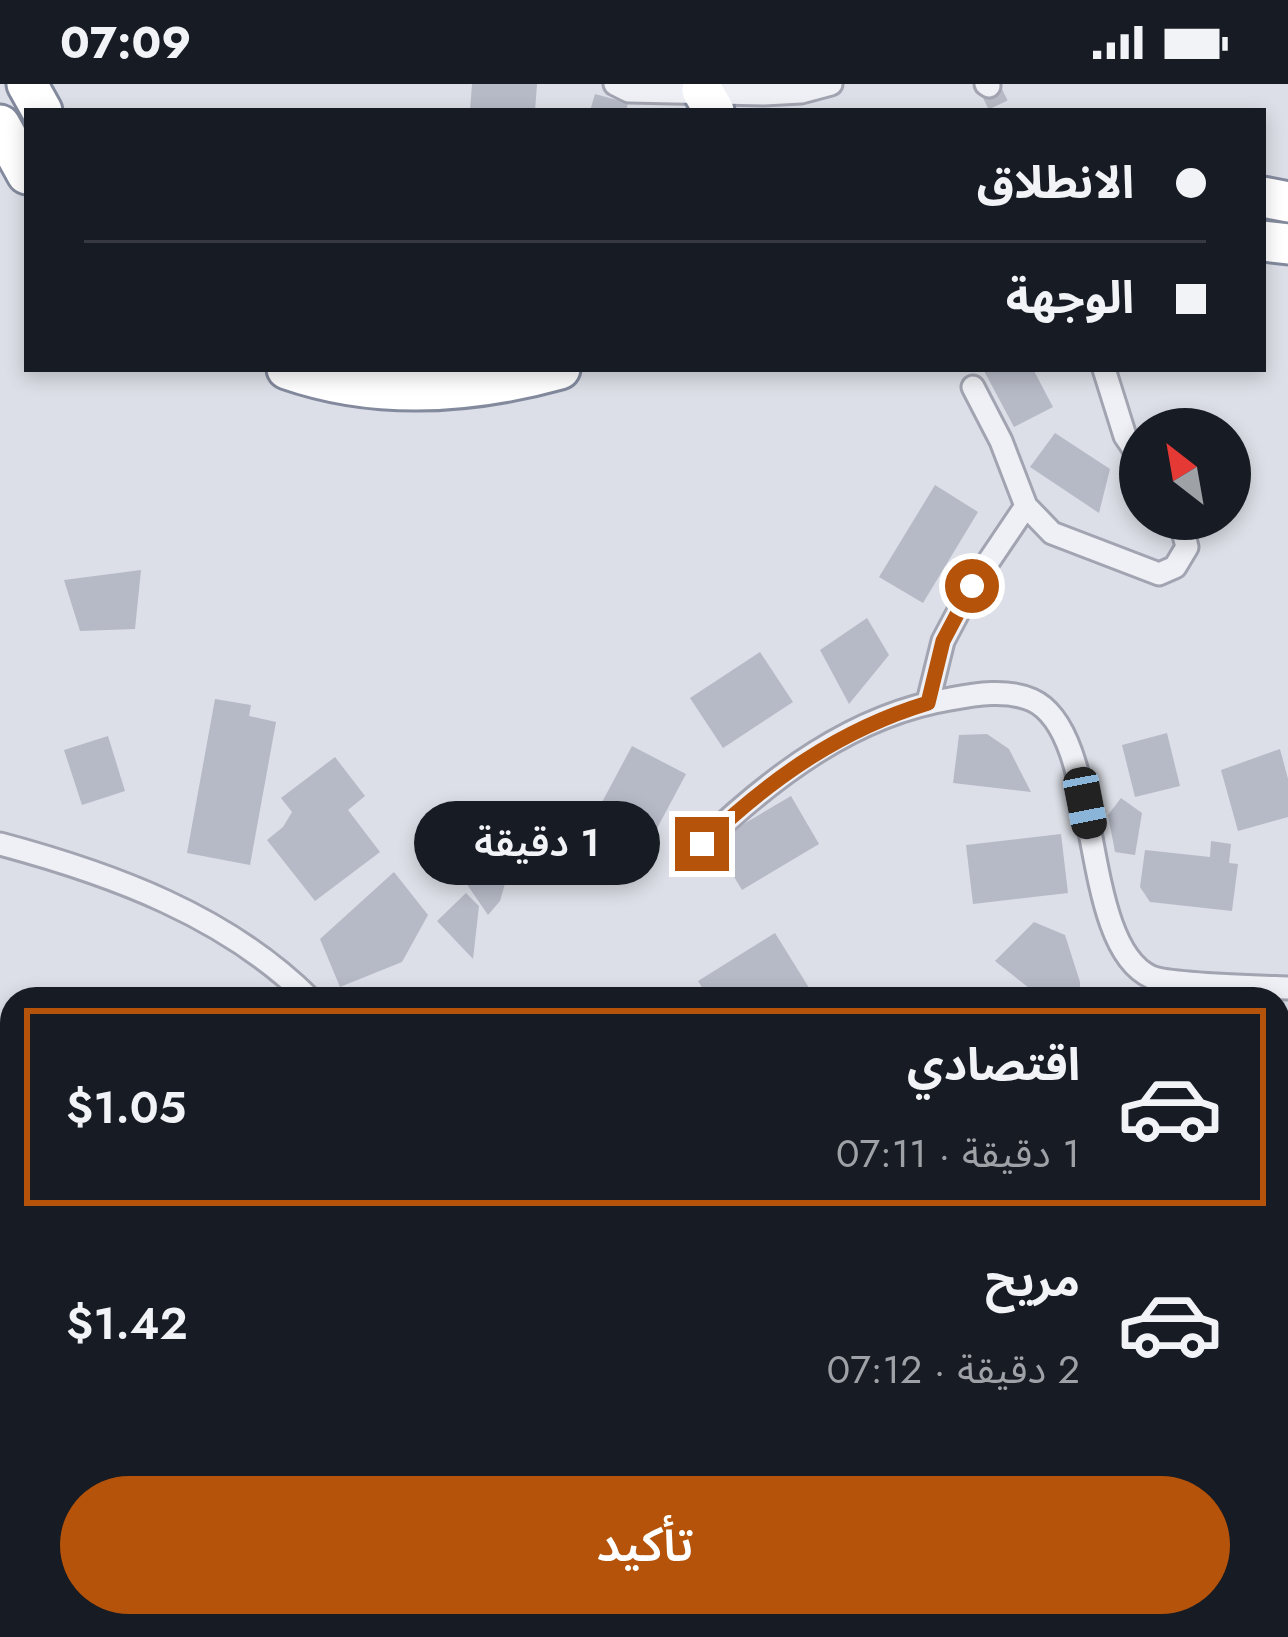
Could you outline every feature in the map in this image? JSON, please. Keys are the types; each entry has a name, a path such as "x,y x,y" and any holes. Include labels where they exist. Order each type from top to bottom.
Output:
{"highway":[{"path":"0,124 24,168"},
{"path":"296,372 330,384 446,390 546,372"}],"street":[{"path":"615,84 629,91 708,101 801,92 831,84"},
{"path":"1106,372 1119,414"},
{"path":"973,387 1001,441 1026,506 1052,533 1159,574 1175,567 1187,547 1185,540"},
{"path":"928,703 943,641 972,586 1026,506"},
{"path":"702,844 734,813 822,746 875,719 928,703 1008,694 1050,712 1060,728 1085,803 1112,928 1121,947 1152,977 1276,987"},
{"path":"0,844 100,873 211,923 263,957 297,987"}],"building":[{"path":"472,84 537,84 535,108 470,108"},
{"path":"595,94 628,103 627,108 591,108"},
{"path":"985,372 1035,372 1053,407 1014,427"},
{"path":"1055,433 1110,469 1099,513 1030,467"},
{"path":"935,485 978,512 923,603 879,577"},
{"path":"141,570 135,629 80,631 64,580"},
{"path":"867,618 889,655 849,704 820,650"},
{"path":"760,652 793,702 723,748 690,698"},
{"path":"215,699 251,705 249,716 276,722 250,865 187,853"},
{"path":"1167,733 1180,786 1135,797 1122,745"},
{"path":"987,734 1009,749 1031,792 953,783 959,735"},
{"path":"108,736 125,791 82,805 64,750"},
{"path":"632,746 686,774 646,849 592,821"},
{"path":"1280,749 1288,779 1288,817 1238,831 1221,770"},
{"path":"335,757 365,796 348,810 380,852 315,901 267,840 292,812 281,798"},
{"path":"791,796 819,844 742,890 713,842"},
{"path":"1121,798 1142,813 1135,855 1115,852 1108,815"},
{"path":"466,812 521,828 500,901 488,915 433,835"},
{"path":"1061,834 1068,893 973,904 966,845"},
{"path":"1211,841 1231,844 1229,863 1238,864 1232,911 1150,902 1140,887 1145,850 1210,857"},
{"path":"394,872 428,915 402,962 340,987 320,939"},
{"path":"466,893 479,906 473,959 437,921"},
{"path":"1034,922 1065,935 1080,987 1028,987 995,961"},
{"path":"775,933 809,987 702,987 698,981"}],"tunnel":[{"path":"989,86 1000,108"}],"route":[{"path":"702,844 734,813 822,746 875,719 928,703 943,641 972,586"}]}
